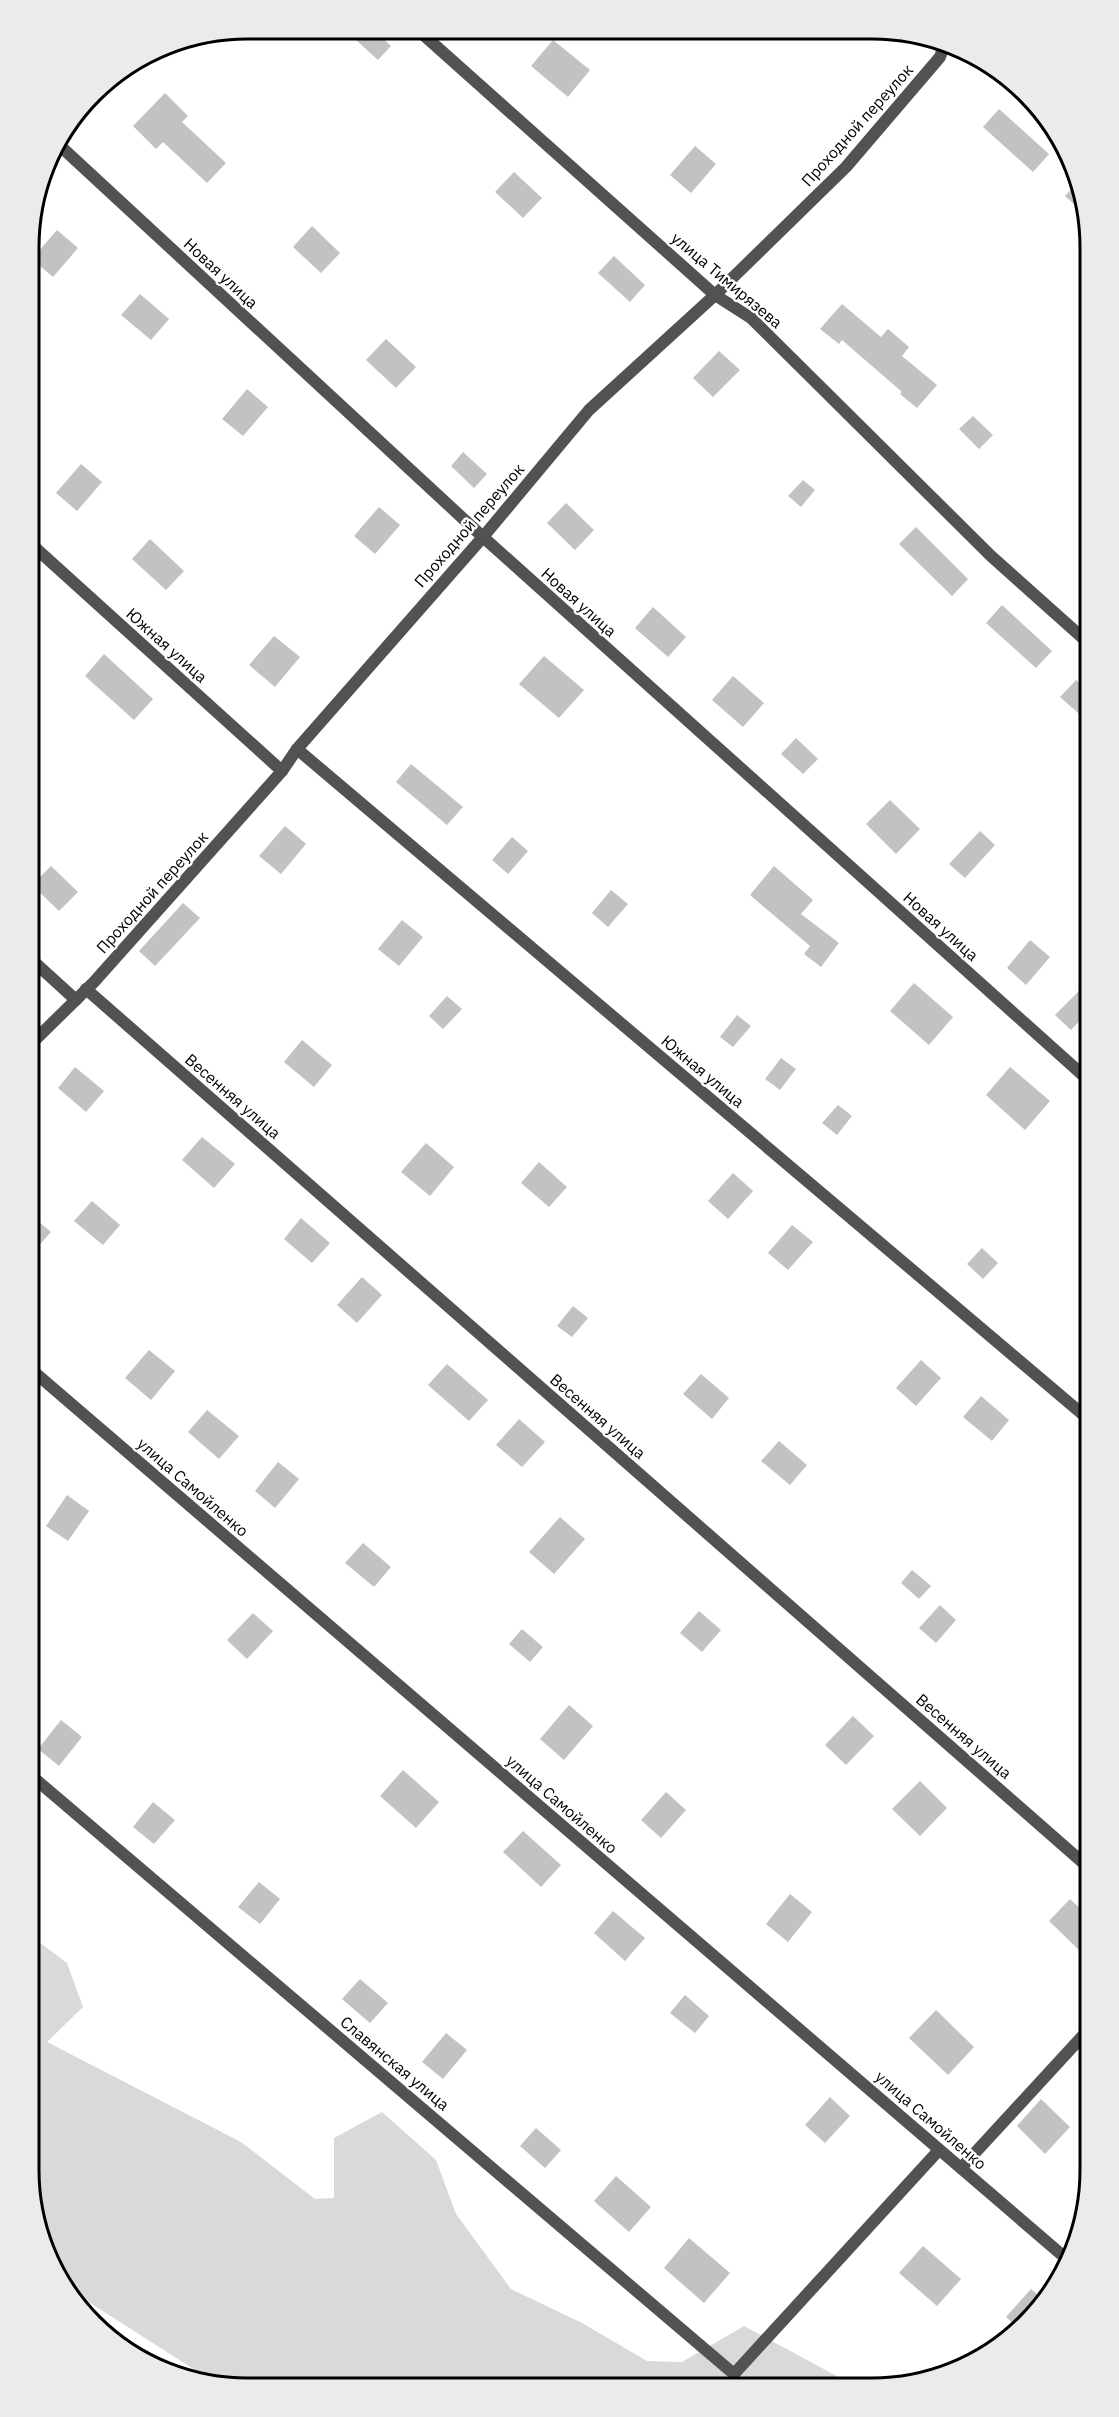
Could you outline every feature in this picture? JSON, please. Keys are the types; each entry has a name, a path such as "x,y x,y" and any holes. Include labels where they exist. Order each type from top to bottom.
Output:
{"street":[{"name":"улица Тимирязева","path":"428,39 715,295 751,318 991,556 1080,636"},
{"name":"Проходной переулок","path":"39,1036 76,1000 282,771 297,749 483,537 589,410 715,295 846,167 939,57 942,51"},
{"name":"Новая улица","path":"64,149 483,537 1080,1073"},
{"name":"Южная улица","path":"39,551 282,771"},
{"name":"Южная улица","path":"297,749 1080,1412"},
{"path":"39,966 76,1000"},
{"name":"Весенняя улица","path":"86,989 1080,1860"},
{"name":"улица Самойленко","path":"39,1376 1062,2254"},
{"name":"Славянская улица","path":"39,1782 734,2374 939,2150"},
{"path":"961,2168 1080,2039"}],"shaded area":[{"path":"39,1942 67,1963 83,2007 47,2042 241,2142 315,2199 334,2198 334,2138 382,2112 436,2160 456,2214 511,2289 582,2323 647,2361 682,2362 744,2326 840,2378 234,2378 197,2372 84,2299 67,2274 55,2249 46,2224 39,2170"}],"building":[{"path":"355,39 384,39 391,46 378,60"},
{"path":"553,40 590,70 568,97 531,66"},
{"path":"165,93 188,116 182,122 226,163 207,183 163,142 156,149 133,126"},
{"path":"999,109 1049,154 1033,172 983,127"},
{"path":"695,146 716,164 691,193 670,175"},
{"path":"514,172 542,198 523,218 495,192"},
{"path":"1072,189 1075,205 1065,196"},
{"path":"312,226 340,253 321,273 293,247"},
{"path":"57,230 78,248 53,277 39,265 39,251"},
{"path":"614,256 645,285 630,302 598,273"},
{"path":"140,294 169,319 151,340 121,315"},
{"path":"842,304 881,337 888,329 909,347 902,356 937,385 917,408 842,340 839,344 820,329"},
{"path":"386,339 416,367 396,388 366,360"},
{"path":"719,351 740,370 713,397 693,378"},
{"path":"247,389 268,407 243,436 222,419"},
{"path":"973,416 993,435 979,449 959,429"},
{"path":"463,452 487,474 474,488 451,466"},
{"path":"81,464 102,482 77,511 56,493"},
{"path":"803,480 815,490 801,507 788,496"},
{"path":"566,503 594,530 575,550 547,523"},
{"path":"379,507 400,525 375,554 354,536"},
{"path":"916,527 968,579 952,596 899,544"},
{"path":"150,539 184,571 166,590 132,559"},
{"path":"1002,605 1052,651 1036,668 986,623"},
{"path":"653,607 686,637 668,657 635,628"},
{"path":"274,636 300,657 275,687 249,665"},
{"path":"104,654 153,699 134,720 85,676"},
{"path":"544,656 584,690 559,718 519,684"},
{"path":"733,676 764,703 743,727 712,700"},
{"path":"1076,680 1080,683 1080,715 1060,697"},
{"path":"796,738 818,759 803,774 781,754"},
{"path":"411,764 463,807 447,825 396,782"},
{"path":"890,800 920,829 896,854 866,824"},
{"path":"285,826 306,844 281,874 259,856"},
{"path":"980,831 995,845 965,878 949,864"},
{"path":"512,837 528,851 508,874 492,860"},
{"path":"51,866 78,892 59,911 39,892 39,878"},
{"path":"774,866 813,900 801,914 839,943 821,967 804,954 810,946 750,895"},
{"path":"611,890 628,904 608,927 592,913"},
{"path":"183,903 200,918 155,966 139,951"},
{"path":"402,920 423,937 399,966 378,949"},
{"path":"1030,940 1050,957 1026,985 1007,968"},
{"path":"914,983 953,1017 929,1045 890,1011"},
{"path":"1080,990 1080,1020 1071,1030 1055,1015"},
{"path":"447,996 462,1009 443,1029 429,1016"},
{"path":"737,1015 751,1026 733,1047 720,1037"},
{"path":"302,1040 332,1065 314,1087 284,1062"},
{"path":"781,1058 796,1069 780,1090 765,1079"},
{"path":"75,1067 104,1091 86,1112 58,1088"},
{"path":"1010,1067 1050,1101 1025,1130 986,1095"},
{"path":"838,1105 852,1116 837,1135 822,1123"},
{"path":"202,1137 235,1164 214,1188 182,1160"},
{"path":"426,1143 454,1167 430,1196 401,1172"},
{"path":"539,1162 567,1187 549,1207 521,1183"},
{"path":"733,1173 753,1191 728,1219 708,1201"},
{"path":"92,1201 120,1225 103,1245 74,1221"},
{"path":"301,1218 330,1243 312,1263 284,1239"},
{"path":"39,1222 51,1232 39,1245"},
{"path":"792,1225 813,1242 788,1270 768,1253"},
{"path":"982,1248 998,1263 983,1279 967,1264"},
{"path":"362,1277 382,1295 357,1323 337,1305"},
{"path":"573,1306 588,1318 572,1337 557,1326"},
{"path":"149,1350 175,1371 151,1400 125,1378"},
{"path":"921,1360 941,1378 916,1406 896,1388"},
{"path":"447,1364 488,1400 469,1421 428,1385"},
{"path":"701,1374 729,1398 712,1419 683,1394"},
{"path":"981,1396 1009,1420 992,1441 963,1417"},
{"path":"207,1410 239,1436 219,1459 188,1432"},
{"path":"519,1419 545,1442 522,1467 496,1445"},
{"path":"779,1441 807,1465 790,1485 761,1461"},
{"path":"278,1462 299,1479 275,1508 255,1491"},
{"path":"67,1495 89,1511 68,1541 46,1526"},
{"path":"560,1517 585,1539 554,1574 529,1552"},
{"path":"363,1543 391,1567 374,1587 345,1563"},
{"path":"912,1570 931,1586 919,1599 901,1583"},
{"path":"940,1605 956,1620 936,1643 919,1628"},
{"path":"699,1611 721,1630 702,1652 680,1633"},
{"path":"253,1613 273,1631 247,1659 227,1640"},
{"path":"522,1629 543,1647 530,1662 509,1644"},
{"path":"569,1705 593,1726 564,1760 540,1739"},
{"path":"853,1716 874,1736 846,1765 825,1745"},
{"path":"61,1720 82,1737 59,1766 39,1748"},
{"path":"403,1770 439,1802 416,1828 380,1796"},
{"path":"920,1781 947,1808 920,1836 892,1809"},
{"path":"666,1792 686,1810 661,1838 641,1820"},
{"path":"153,1802 175,1820 154,1844 133,1827"},
{"path":"523,1831 561,1865 541,1887 503,1852"},
{"path":"259,1882 280,1899 260,1924 238,1907"},
{"path":"790,1894 812,1912 788,1942 766,1924"},
{"path":"1070,1899 1080,1908 1079,1950 1049,1921"},
{"path":"613,1911 645,1938 625,1961 594,1933"},
{"path":"360,1979 388,2003 370,2023 342,1999"},
{"path":"685,1995 709,2016 695,2033 670,2013"},
{"path":"936,2010 974,2047 948,2075 909,2038"},
{"path":"446,2033 467,2050 443,2079 422,2062"},
{"path":"830,2097 850,2116 825,2143 805,2125"},
{"path":"1041,2099 1070,2127 1045,2154 1017,2126"},
{"path":"536,2128 561,2150 545,2168 520,2146"},
{"path":"616,2176 651,2207 629,2232 594,2201"},
{"path":"689,2238 730,2273 704,2303 664,2268"},
{"path":"923,2246 961,2279 937,2306 899,2273"},
{"path":"1031,2289 1038,2295 1012,2323 1006,2317"}]}
